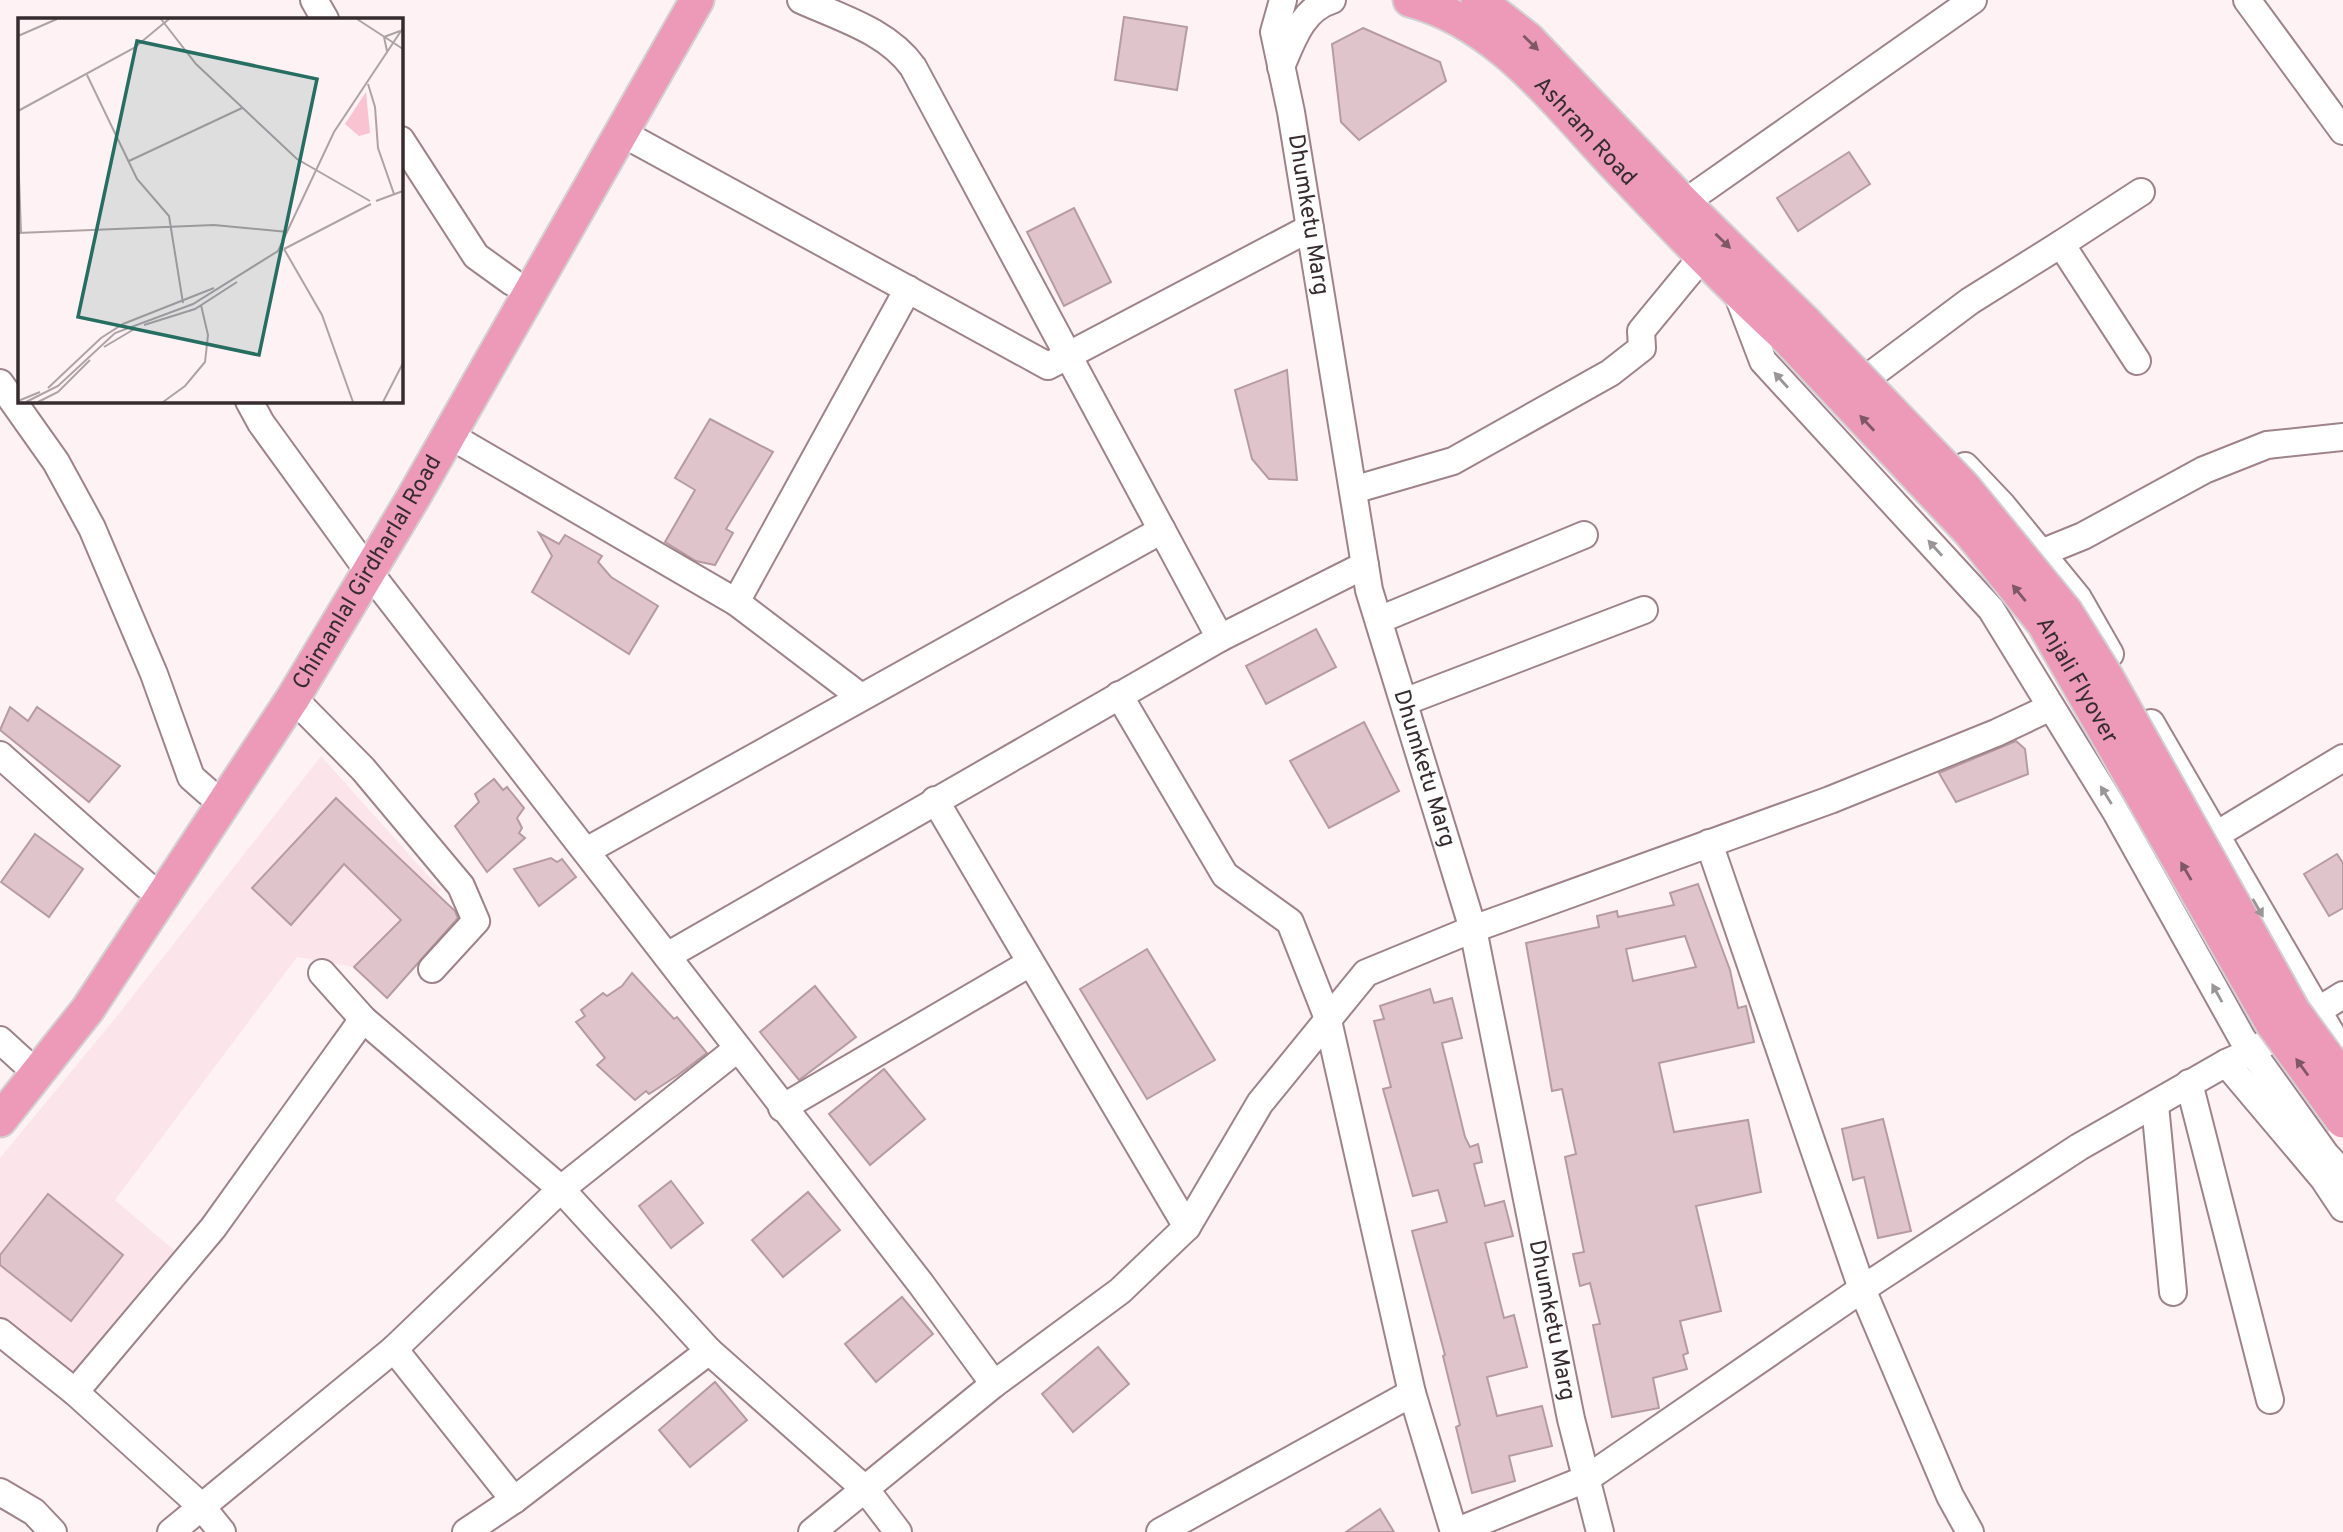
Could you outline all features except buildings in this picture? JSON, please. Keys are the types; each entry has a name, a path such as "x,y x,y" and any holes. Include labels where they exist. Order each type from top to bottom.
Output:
{"main road":[{"name":"Chimanlal Girdharlal Road","path":"0,1119 88,1009 293,698 512,282 676,0"},
{"name":"Chimanlal Girdharlal Road","path":"0,1090 11,1050 73,998 208,792 449,435 696,0"},
{"name":"Ashram Road","path":"1478,0 1528,39 1793,321"},
{"name":"Ashram Road","path":"1427,2 1468,22 1511,56 1737,293"},
{"name":"Anjali Flyover","path":"1737,293 1793,321 1963,486 2066,612 2106,676 2294,1012 2343,1079"},
{"name":"Anjali Flyover","path":"1793,321 2044,625 2272,1023 2343,1121"}],"street":[{"path":"314,0 324,18"},
{"path":"801,0 885,38 902,51 948,128 1067,356 1220,638"},
{"name":"Dhumketu Marg","path":"1283,0 1274,32 1310,228 1365,565 1379,620 1473,929 1571,1419 1600,1532"},
{"path":"1281,67 1296,29 1320,4 1332,0"},
{"path":"1684,202 1973,0"},
{"path":"2247,0 2343,131"},
{"path":"622,133 1048,366 1310,228"},
{"path":"402,142 475,256 512,282"},
{"path":"1875,372 1970,301 2141,192"},
{"path":"2061,244 2137,361"},
{"path":"1353,490 1453,461 1610,373 1642,348 1641,331 1702,257"},
{"path":"736,602 908,289"},
{"path":"1737,293 1763,360 1991,609 2116,812 2242,1038 2326,1155 2343,1173"},
{"path":"1793,321 1831,325 2001,505 2078,598 2343,1054"},
{"path":"0,383 56,462 92,527 154,674 191,777 208,792"},
{"path":"250,402 261,423 363,564 782,1108 922,1284 994,1384"},
{"path":"449,435 736,602 861,697"},
{"path":"2041,553 2083,536 2204,470 2267,445 2343,437"},
{"path":"586,851 1162,530"},
{"path":"1379,620 1584,535"},
{"path":"667,956 1220,638 1365,565"},
{"path":"1404,702 1644,610"},
{"path":"1119,695 1225,875 1290,922 1327,1016 1412,1393 1454,1532 1586,1479 1862,1289 2078,1147 2189,1083 2253,1051 2343,995"},
{"path":"293,698 363,769 461,886 476,920 432,968"},
{"path":"811,1532 994,1384 1120,1291 1187,1227 1260,1102 1327,1016 1366,973 1473,929 1843,795 1996,733 2051,706"},
{"path":"0,755 146,885"},
{"path":"2216,835 2343,758"},
{"path":"935,800 1187,1227"},
{"path":"1709,844 1862,1289 1945,1483 1969,1532"},
{"path":"782,1108 1030,963"},
{"path":"322,973 363,1019 561,1189 709,1351 866,1490 898,1532"},
{"path":"75,1392 213,1228 363,1019"},
{"path":"171,1532 394,1349 561,1189 737,1049"},
{"path":"2226,1063 2323,1178 2343,1208"},
{"path":"2189,1083 2270,1400"},
{"path":"2155,1105 2173,1292"},
{"path":"0,1332 75,1392 201,1506 222,1532"},
{"path":"394,1349 514,1500"},
{"path":"466,1532 514,1500 709,1351"},
{"path":"1160,1532 1412,1393"},
{"path":"0,1492 34,1512 53,1532"}],"shaded area":[{"path":"321,756 441,890 401,920 354,967 297,957 115,1200 188,1262 75,1392 0,1332 0,1158 117,1016"}]}
